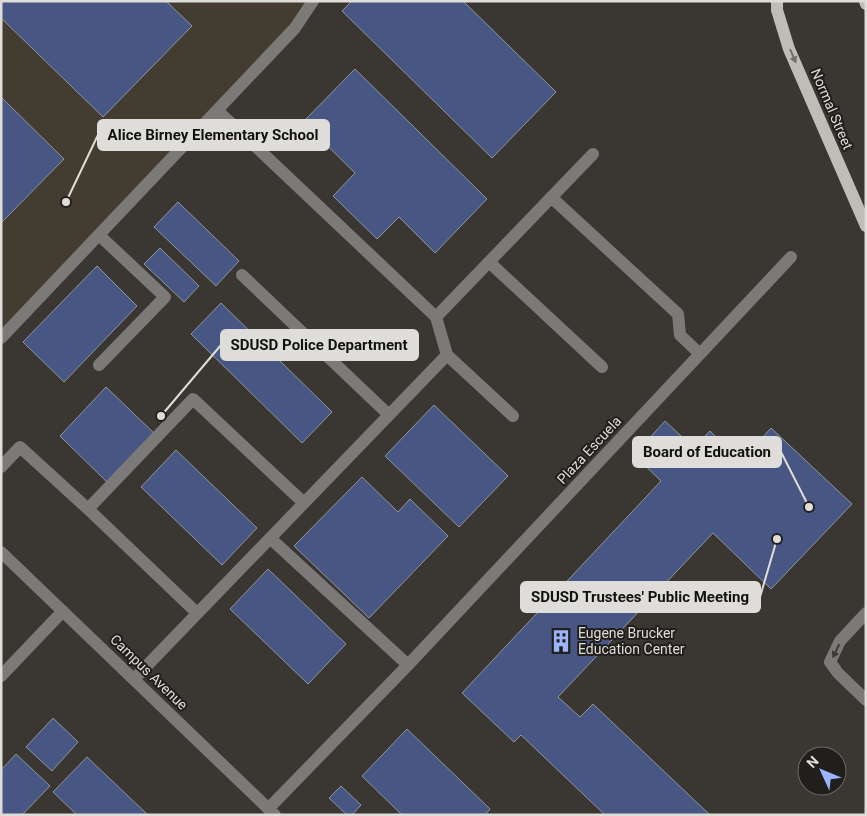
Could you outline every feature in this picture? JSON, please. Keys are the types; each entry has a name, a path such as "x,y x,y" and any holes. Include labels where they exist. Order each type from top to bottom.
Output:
{"main road":[{"name":"Normal Street","path":"776,4 789,48 866,226"}],"street":[{"path":"1,338 295,28 313,1"},
{"path":"217,110 436,317 447,355 514,416"},
{"path":"436,317 593,154"},
{"path":"551,197 678,314 680,335 700,354"},
{"path":"99,235 165,297 99,365"},
{"name":"Plaza Escuela","path":"272,812 792,257"},
{"path":"489,262 602,367"},
{"path":"242,275 389,415"},
{"path":"134,679 447,355"},
{"path":"88,509 193,399 304,503"},
{"path":"1,466 20,447 88,509 197,614"},
{"path":"270,538 408,665"},
{"name":"Campus Avenue","path":"1,552 272,812"},
{"path":"1,676 63,611"},
{"path":"866,613 840,641 830,662 838,673 866,700"}],"shaded area":[{"path":"1,1 313,1 1,338"}],"building":[{"path":"1,1 166,1 192,26 103,117 1,18"},
{"path":"352,1 463,1 556,92 492,158 342,11"},
{"path":"355,69 487,199 435,253 399,217 377,239 333,196 355,173 303,122"},
{"path":"1,97 64,159 1,223"},
{"path":"178,202 239,261 216,286 154,227"},
{"path":"160,248 199,286 184,302 144,264"},
{"path":"97,266 137,306 64,382 23,342"},
{"path":"221,303 332,412 302,443 191,334"},
{"path":"106,387 157,436 110,485 60,436"},
{"path":"434,405 508,476 459,527 385,456"},
{"name":"Eugene Brucker Education Center","path":"665,421 694,448 710,431 741,461 771,428 852,504 771,589 713,533 558,697 580,717 593,704 710,815 605,815 521,735 514,742 462,693 661,481 634,455"},
{"path":"176,450 257,528 222,565 141,487"},
{"path":"362,477 398,512 410,499 448,536 369,618 294,546"},
{"path":"268,569 346,644 308,684 230,609"},
{"path":"53,718 78,742 52,771 26,747"},
{"path":"407,729 490,809 485,815 402,815 362,776"},
{"path":"16,754 50,786 22,815 1,815 1,770"},
{"path":"87,757 148,815 77,815 53,792"},
{"path":"341,786 361,805 352,815 347,815 329,798"}],"place":[{"name":"Alice Birney Elementary School","path":"66,202"},
{"name":"SDUSD Police Department","path":"161,416"},
{"name":"Board of Education","path":"809,507"},
{"name":"SDUSD Trustees' Public Meeting","path":"777,539"},
{"name":"Eugene Brucker Education Center","path":"561,641"}]}
